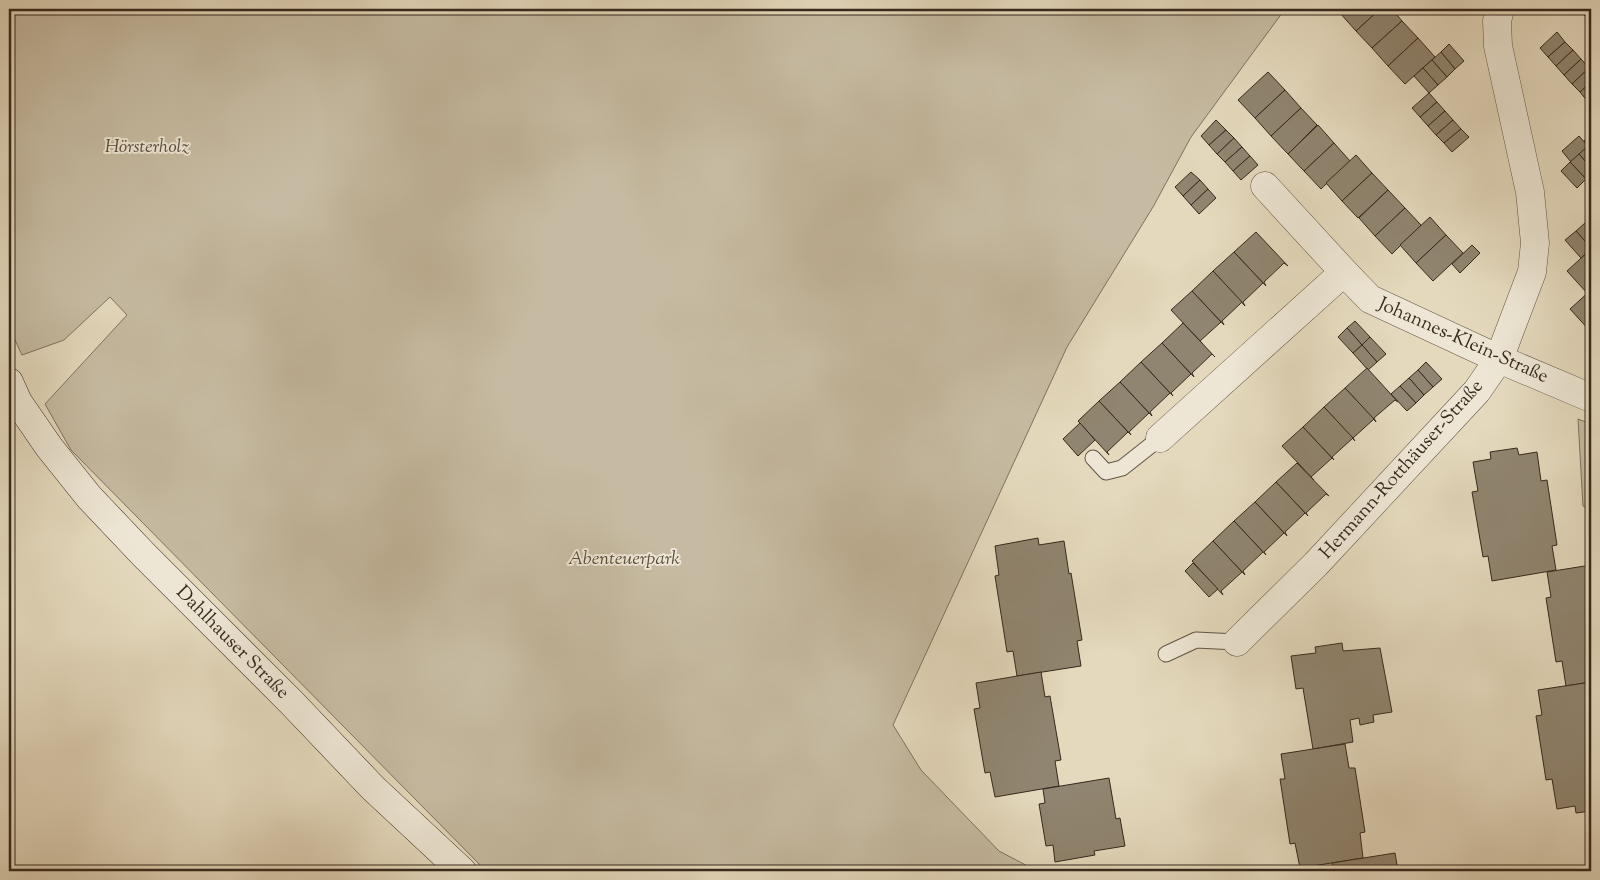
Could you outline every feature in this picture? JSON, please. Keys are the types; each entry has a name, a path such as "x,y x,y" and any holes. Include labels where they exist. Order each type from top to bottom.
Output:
{"street":[{"name":"Hermann-Rotthäuser-Straße","path":"1237,642 1316,564 1477,391 1499,359 1532,272 1535,243 1530,192 1498,46 1497,22 1500,9"},
{"name":"Johannes-Klein-Straße","path":"1266,186 1370,299 1499,359 1591,398"},
{"path":"1160,438 1344,272"},
{"name":"Dahlhauser Straße","path":"12,397 83,490 373,788 462,871"}],"lane":[{"path":"1093,458 1106,472 1122,468 1160,438"},
{"path":"1166,654 1196,640 1237,642"}],"green space":[{"name":"Abenteuerpark","path":"9,9 1285,9 1191,137 1153,207 1067,347 893,725 921,770 999,851 1037,871 486,871 71,450 45,404 127,315 110,297 64,340 22,355 9,327"},
{"path":"1578,419 1591,424 1591,511 1583,506"}],"building":[{"path":"1344,9 1380,9 1356,31 1340,13"},
{"path":"1380,9 1392,9 1402,21 1372,48 1356,31"},
{"path":"1578,9 1591,9 1591,10 1585,16"},
{"path":"1591,10 1591,23 1585,16"},
{"path":"1402,21 1418,38 1388,66 1372,48"},
{"path":"1557,32 1565,42 1548,57 1540,48"},
{"path":"1418,38 1435,57 1405,84 1388,66"},
{"path":"1565,42 1573,50 1556,66 1548,57"},
{"path":"1449,44 1464,61 1455,69 1441,52"},
{"path":"1573,50 1581,59 1564,75 1556,66"},
{"path":"1441,52 1455,69 1447,77 1432,60"},
{"path":"1581,59 1589,68 1572,84 1564,75"},
{"path":"1432,60 1447,77 1438,85 1423,68"},
{"path":"1423,68 1438,85 1429,93 1414,76"},
{"path":"1589,68 1591,70 1591,82 1580,92 1572,84"},
{"path":"1268,72 1285,90 1255,118 1238,100"},
{"path":"1591,82 1591,99 1588,102 1580,92"},
{"path":"1285,90 1301,108 1271,136 1255,118"},
{"path":"1429,93 1437,102 1420,117 1412,108"},
{"path":"1437,102 1445,111 1428,126 1420,117"},
{"path":"1301,108 1317,125 1288,154 1271,136"},
{"path":"1445,111 1453,120 1436,135 1428,126"},
{"path":"1216,120 1226,130 1209,145 1201,136"},
{"path":"1453,120 1461,129 1444,143 1436,135"},
{"path":"1318,125 1334,143 1304,171 1288,154"},
{"path":"1461,129 1469,137 1452,152 1444,143"},
{"path":"1226,130 1234,138 1217,154 1209,145"},
{"path":"1591,135 1591,150 1584,141"},
{"path":"1579,136 1588,146 1571,162 1562,151"},
{"path":"1234,138 1242,147 1225,162 1217,154"},
{"path":"1334,143 1350,161 1321,189 1304,171"},
{"path":"1588,146 1591,150 1591,168 1579,154"},
{"path":"1242,147 1250,156 1233,171 1225,162"},
{"path":"1579,154 1591,168 1591,174 1586,179 1570,162"},
{"path":"1356,155 1372,173 1342,201 1326,183"},
{"path":"1250,156 1258,165 1241,180 1233,171"},
{"path":"1570,162 1586,179 1577,188 1561,171"},
{"path":"1191,172 1200,180 1183,196 1175,187"},
{"path":"1372,173 1388,190 1358,218 1342,201"},
{"path":"1200,180 1208,189 1191,205 1183,196"},
{"path":"1208,189 1216,198 1199,214 1191,205"},
{"path":"1388,190 1405,208 1375,236 1359,218"},
{"path":"1405,208 1421,225 1392,254 1375,236"},
{"path":"1430,217 1446,235 1416,263 1400,245"},
{"path":"1591,217 1591,230 1585,223"},
{"path":"1585,223 1591,230 1591,248 1576,231"},
{"path":"1576,231 1591,248 1581,258 1565,240"},
{"path":"1256,232 1288,266 1284,263 1264,282 1266,286 1234,252"},
{"path":"1446,235 1463,253 1433,281 1416,263"},
{"path":"1472,245 1480,253 1460,273 1452,264"},
{"path":"1591,249 1591,290 1587,293 1567,271"},
{"path":"1234,252 1263,283 1243,302 1245,306 1213,271"},
{"path":"1213,271 1242,302 1222,321 1224,325 1192,291"},
{"path":"1591,290 1591,330 1590,331 1570,309"},
{"path":"1192,291 1221,322 1200,341 1171,310"},
{"path":"1355,321 1370,337 1362,345 1347,328"},
{"path":"1183,323 1215,357 1212,354 1192,373 1194,377 1162,343"},
{"path":"1347,328 1362,345 1353,353 1338,337"},
{"path":"1370,337 1386,354 1377,362 1362,345"},
{"path":"1162,343 1191,374 1171,393 1173,396 1141,362"},
{"path":"1362,345 1377,362 1368,370 1353,353"},
{"path":"1141,362 1170,393 1150,412 1152,416 1120,382"},
{"path":"1426,362 1442,379 1433,387 1418,370"},
{"path":"1367,368 1398,402 1395,400 1374,418 1376,422 1345,388"},
{"path":"1418,370 1433,387 1424,395 1409,378"},
{"path":"1409,378 1424,395 1416,403 1400,386"},
{"path":"1120,382 1149,413 1129,432 1131,435 1099,401"},
{"path":"1400,386 1416,403 1407,411 1391,394"},
{"path":"1345,388 1374,419 1353,438 1355,441 1324,407"},
{"path":"1099,401 1128,432 1107,452 1109,455 1078,421"},
{"path":"1324,407 1353,438 1332,457 1334,460 1303,427"},
{"path":"1080,423 1095,440 1078,456 1063,439"},
{"path":"1303,427 1332,458 1311,477 1282,446"},
{"path":"1517,448 1519,455 1537,452 1541,481 1547,480 1557,545 1552,546 1556,570 1492,581 1488,556 1483,557 1472,492 1478,491 1473,462 1491,459 1490,452"},
{"path":"1297,463 1329,496 1326,494 1306,513 1308,516 1276,482"},
{"path":"1276,482 1305,513 1285,532 1287,536 1255,502"},
{"path":"1255,502 1284,533 1264,552 1266,555 1234,521"},
{"path":"1234,521 1263,552 1243,571 1245,575 1213,541"},
{"path":"1038,538 1039,545 1064,541 1082,640 1077,641 1081,666 1017,676 1013,651 1007,652 995,576 999,575 995,546"},
{"path":"1213,541 1242,572 1221,591 1223,595 1192,561"},
{"path":"1193,563 1218,589 1209,597 1185,571"},
{"path":"1591,565 1591,682 1566,686 1562,661 1556,662 1546,598 1551,597 1547,572"},
{"path":"1342,643 1343,651 1380,648 1392,712 1373,715 1374,722 1360,725 1359,718 1350,720 1353,742 1313,749 1303,688 1296,689 1291,656 1316,653 1315,647"},
{"path":"1041,672 1045,697 1050,696 1061,760 1055,761 1059,786 995,797 990,772 985,773 974,709 980,708 976,683"},
{"path":"1591,682 1591,811 1576,813 1575,806 1557,809 1552,779 1546,780 1536,716 1542,715 1538,690"},
{"path":"1345,744 1349,768 1355,768 1365,832 1360,833 1363,858 1300,868 1295,843 1290,844 1280,779 1285,779 1281,754"},
{"path":"1109,778 1116,819 1120,818 1125,846 1094,851 1095,855 1055,862 1053,845 1046,846 1039,804 1045,803 1043,789"},
{"path":"1395,853 1398,871 1333,871 1332,863"}],"park label":[{"name":"Hörsterholz","path":"147,147"}]}
